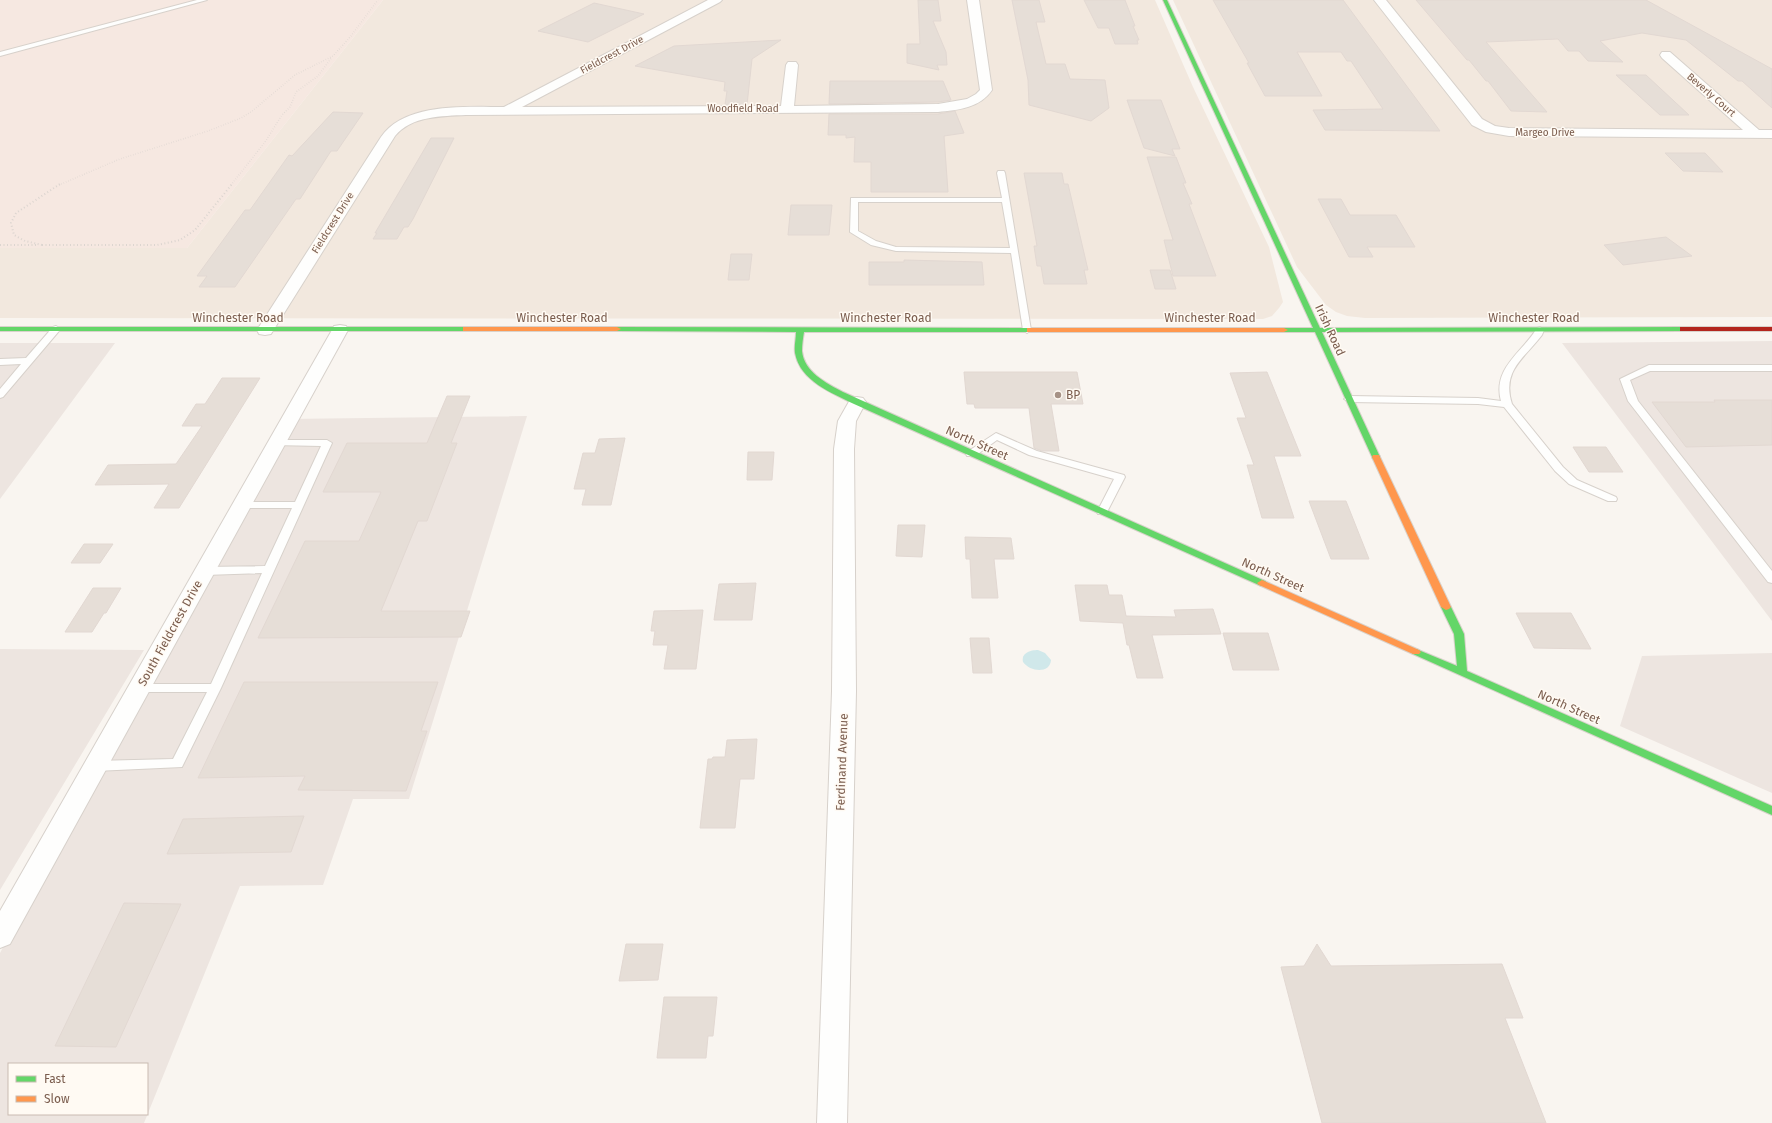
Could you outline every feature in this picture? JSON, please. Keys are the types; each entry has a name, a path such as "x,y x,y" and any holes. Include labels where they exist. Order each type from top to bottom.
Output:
{"street":[{"name":"Fieldcrest Drive","path":"508,110 716,0"},
{"name":"Woodfield Road","path":"406,122 424,116 449,112 508,110 936,108 961,105 978,98 986,90 973,0"},
{"name":"Irish Road","path":"1165,0 1459,634 1462,672"},
{"name":"Margeo Drive","path":"1380,0 1477,122 1491,129 1509,132 1772,134"},
{"name":"Beverly Court","path":"1666,55 1756,134"},
{"path":"787,109 792,65"},
{"name":"Fieldcrest Drive","path":"265,330 391,132 394,128 406,122"},
{"name":"Winchester Road","path":"0,329 1772,329"},
{"name":"South Fieldcrest Drive","path":"0,936 340,330"},
{"name":"North Street","path":"800,330 799,356 804,365 822,383 856,402 1772,811"},
{"name":"Ferdinand Avenue","path":"832,1123 844,691 844,449 847,422 856,402"}],"lane":[{"path":"0,54 18,50 33,44 204,0"},
{"path":"0,48 33,44"},
{"path":"1001,173 1027,330"},
{"path":"1006,200 854,200 854,232 865,240 879,246 896,249 1015,251"},
{"path":"0,395 56,329"},
{"path":"1540,330 1538,335 1511,365 1505,376 1503,386 1507,404 1559,469 1573,482 1612,499"},
{"path":"0,362 28,361"},
{"path":"1772,368 1649,368 1625,379 1633,401 1772,579"},
{"path":"1349,399 1478,401 1507,404"},
{"path":"971,454 996,436 1033,453 1120,477 1102,512"},
{"path":"95,766 177,764 215,688 327,443 277,443"},
{"path":"242,505 299,504"},
{"path":"205,571 269,569"},
{"path":"139,688 215,688"}],"path":[{"path":"0,245 157,245 180,240 195,230 265,142 282,115 290,107 296,92 318,76 378,0"},
{"path":"42,245 25,241 14,235 11,223 16,213 35,199 63,182 94,168 241,118 251,112 295,75 333,56"}],"shaded area":[{"path":"0,0 383,0 187,248 0,248"},
{"path":"383,0 1155,0 1193,87 1269,247 1283,302 1272,316 1263,319 0,318 0,248 187,248"},
{"path":"1173,0 1772,0 1772,317 1365,318 1347,316 1336,312 1326,305 1297,267"},
{"path":"1772,341 1772,621 1562,343"},
{"path":"0,343 115,343 0,499"},
{"path":"527,416 409,799 353,799 323,885 240,886 148,1113 148,1063 8,1063 8,1115 147,1115 144,1123 0,1123 0,953 286,419"},
{"path":"0,649 144,650 0,890"},
{"path":"1772,653 1772,793 1620,726 1642,656"}],"water":[{"path":"1038,650 1045,653 1051,660 1050,665 1047,668 1039,670 1030,668 1023,662 1023,656 1025,654"}],"building":[{"path":"918,0 938,0 941,21 933,21 946,52 947,65 937,65 939,70 907,63 907,44 920,44"},
{"path":"1012,0 1039,0 1045,22 1036,22 1046,64 1065,64 1070,79 1105,80 1109,108 1091,121 1029,105 1028,80"},
{"path":"1084,0 1125,0 1135,26 1133,26 1139,40 1137,40 1138,44 1115,44 1109,28 1098,28"},
{"path":"1213,0 1343,0 1440,131 1325,130 1313,110 1383,109 1351,61 1347,61 1341,52 1297,52 1322,96 1265,96 1247,63 1249,63"},
{"path":"1416,0 1646,0 1772,69 1772,108 1742,81 1738,81 1686,40 1642,33 1600,41 1623,62 1588,61 1579,51 1568,51 1558,39 1486,42 1547,112 1511,111 1488,81 1486,81 1469,60 1467,60"},
{"path":"594,3 644,14 588,42 538,31"},
{"path":"781,40 752,59 747,105 725,105 727,91 724,91 725,82 635,66 674,46"},
{"path":"1616,75 1646,75 1689,115 1660,115"},
{"path":"830,81 943,81 951,100 938,102 829,104"},
{"path":"1127,100 1161,100 1180,149 1172,149 1175,156 1144,148"},
{"path":"955,111 964,133 944,136 948,192 871,192 871,162 854,162 855,137 846,138 846,135 828,135 829,114 938,114"},
{"path":"333,112 363,113 337,151 331,151 300,199 296,199 235,287 199,287 207,276 197,276 245,210 250,210 289,155 292,156"},
{"path":"431,138 454,138 413,219 408,227 404,227 397,239 373,239 377,233 375,233"},
{"path":"1665,153 1705,153 1723,172 1683,171"},
{"path":"1147,157 1176,157 1186,183 1183,183 1192,204 1189,204 1216,276 1173,276 1164,240 1173,240"},
{"path":"1024,173 1062,173 1064,184 1068,184 1088,270 1084,270 1087,284 1044,284 1041,266 1037,266 1034,246 1037,246"},
{"path":"1318,199 1341,199 1350,215 1396,215 1415,247 1367,247 1373,257 1349,257"},
{"path":"791,205 832,205 829,235 788,235"},
{"path":"1666,237 1692,256 1623,265 1604,245"},
{"path":"731,254 752,254 749,280 728,280"},
{"path":"904,260 982,262 984,285 869,285 869,262 904,262"},
{"path":"1150,270 1170,270 1176,289 1155,289"},
{"path":"964,372 1077,372 1083,404 1051,404 1059,451 1042,451 1034,448 1029,408 975,408 974,404 967,404"},
{"path":"1267,372 1301,456 1274,456 1294,518 1262,518 1247,465 1254,465 1237,418 1246,418 1230,373"},
{"path":"222,378 260,378 179,508 154,508 169,484 95,485 108,465 176,464 202,426 182,426 196,404 205,404"},
{"path":"447,396 470,396 451,443 457,443 427,521 418,521 381,611 470,611 461,637 258,638 305,541 359,541 381,492 323,492 347,443 427,443"},
{"path":"1714,400 1772,400 1772,445 1686,447 1652,402 1715,402"},
{"path":"625,438 611,505 582,505 586,489 574,489 583,453 595,453 599,439"},
{"path":"1573,447 1606,447 1623,472 1589,472"},
{"path":"748,452 774,452 772,480 747,480"},
{"path":"1309,501 1346,501 1369,559 1331,559"},
{"path":"898,525 925,525 922,557 896,556"},
{"path":"965,537 1011,538 1014,559 994,559 998,598 972,598 970,559 966,559"},
{"path":"84,544 113,544 100,563 71,563"},
{"path":"756,583 752,620 714,620 719,584"},
{"path":"1075,585 1107,585 1109,595 1122,595 1126,616 1176,617 1174,610 1213,609 1221,634 1152,635 1163,678 1137,678 1129,645 1127,645 1123,623 1080,621"},
{"path":"93,588 121,588 106,613 104,613 92,632 65,632"},
{"path":"703,610 696,669 664,669 668,645 653,645 655,631 651,631 654,611"},
{"path":"1516,613 1571,613 1591,649 1534,648"},
{"path":"1223,633 1268,633 1279,670 1233,670"},
{"path":"970,638 989,638 992,673 973,673"},
{"path":"244,682 438,682 421,731 427,731 406,791 298,790 305,776 198,778"},
{"path":"757,739 754,779 740,779 735,828 700,828 708,759 712,759 713,757 725,757 727,740"},
{"path":"304,816 291,852 167,854 183,819"},
{"path":"124,903 181,904 116,1047 55,1046"},
{"path":"626,944 663,944 658,980 619,981"},
{"path":"1317,944 1331,966 1502,964 1523,1018 1505,1018 1546,1123 1322,1123 1281,967 1304,966"},
{"path":"664,997 717,997 713,1036 708,1036 706,1058 657,1058"}],"traffic: fast":[{"path":"1165,0 1376,457"},
{"path":"0,329 466,329"},
{"path":"617,329 1030,330"},
{"path":"1284,330 1683,329"},
{"path":"800,330 798,352 802,364 814,378 831,389 1262,583"},
{"path":"1446,607 1459,634 1462,673"},
{"path":"1416,652 1772,811"}],"traffic: slow":[{"path":"466,329 617,329"},
{"path":"1030,330 1284,330"},
{"path":"1376,457 1446,607"},
{"path":"1262,583 1416,652"}],"traffic: jam":[{"path":"1683,329 1772,329"}],"place":[{"name":"BP","path":"1058,395"}]}
